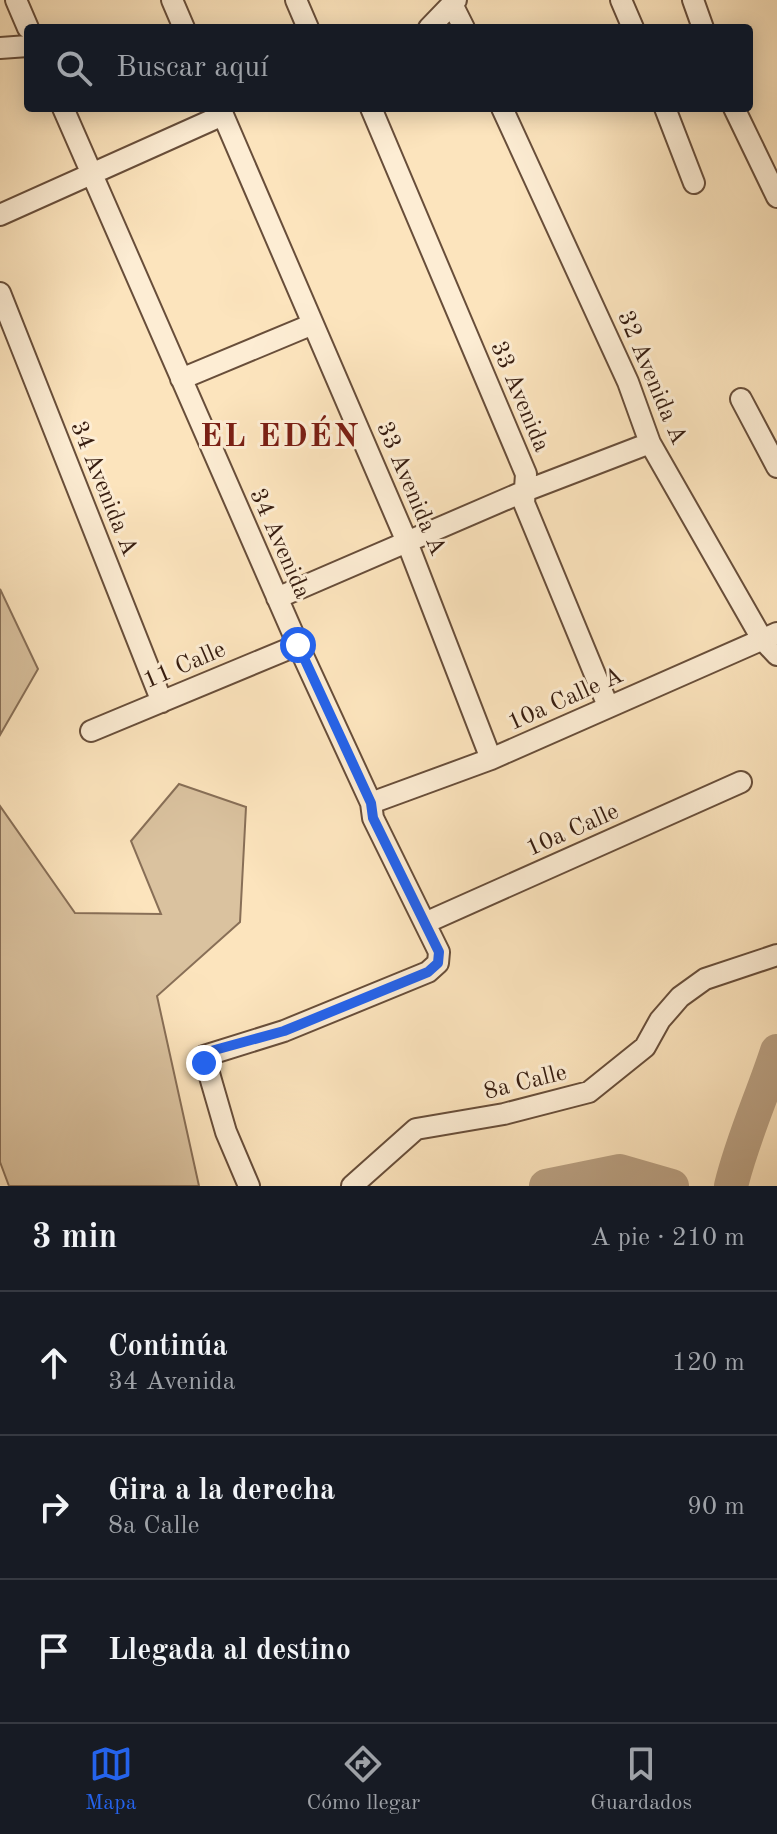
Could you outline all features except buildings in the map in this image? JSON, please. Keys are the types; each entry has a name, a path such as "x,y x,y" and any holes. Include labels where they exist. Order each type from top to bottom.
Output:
{"street":[{"path":"16,0 26,24"},
{"path":"172,0 182,24"},
{"path":"296,0 306,24"},
{"path":"621,0 631,24"},
{"path":"693,0 702,24"},
{"path":"433,24 454,3 462,24"},
{"path":"0,48 24,46"},
{"name":"34 Avenida","path":"65,112 277,598 371,803 373,818 439,952 438,963 428,972 284,1031 204,1056 226,1132 249,1186"},
{"path":"0,215 219,112"},
{"name":"33 Avenida A","path":"221,112 407,542 491,759"},
{"name":"33 Avenida","path":"373,112 526,474 524,503 608,706"},
{"name":"32 Avenida A","path":"504,112 628,382 650,443 770,636 777,655"},
{"path":"667,112 694,183"},
{"path":"736,112 777,197"},
{"name":"34 Avenida A","path":"0,293 162,702"},
{"path":"181,379 313,324"},
{"path":"741,399 777,467"},
{"path":"277,598 525,491 650,443"},
{"name":"10a Calle A","path":"371,803 491,759 770,636"},
{"name":"11 Calle","path":"91,731 298,645"},
{"name":"10a Calle","path":"425,923 741,782"},
{"name":"8a Calle","path":"352,1186 416,1129 504,1114 589,1092 645,1047 660,1020 680,997 705,979 777,955"}],"shaded area":[{"path":"0,589 38,669 0,735"},
{"path":"179,784 246,807 240,922 157,996 199,1186 9,1186 0,1162 0,806 75,913 161,914 131,841"}],"waterway":[{"path":"731,1186 777,1051"},
{"path":"546,1186 620,1171 672,1186"}],"district":[{"name":"EL EDÉN","path":"280,435"}],"route":[{"path":"204,1063 204,1056 211,1051 284,1031 428,972 438,963 439,952 373,818 371,803 298,645"}]}
